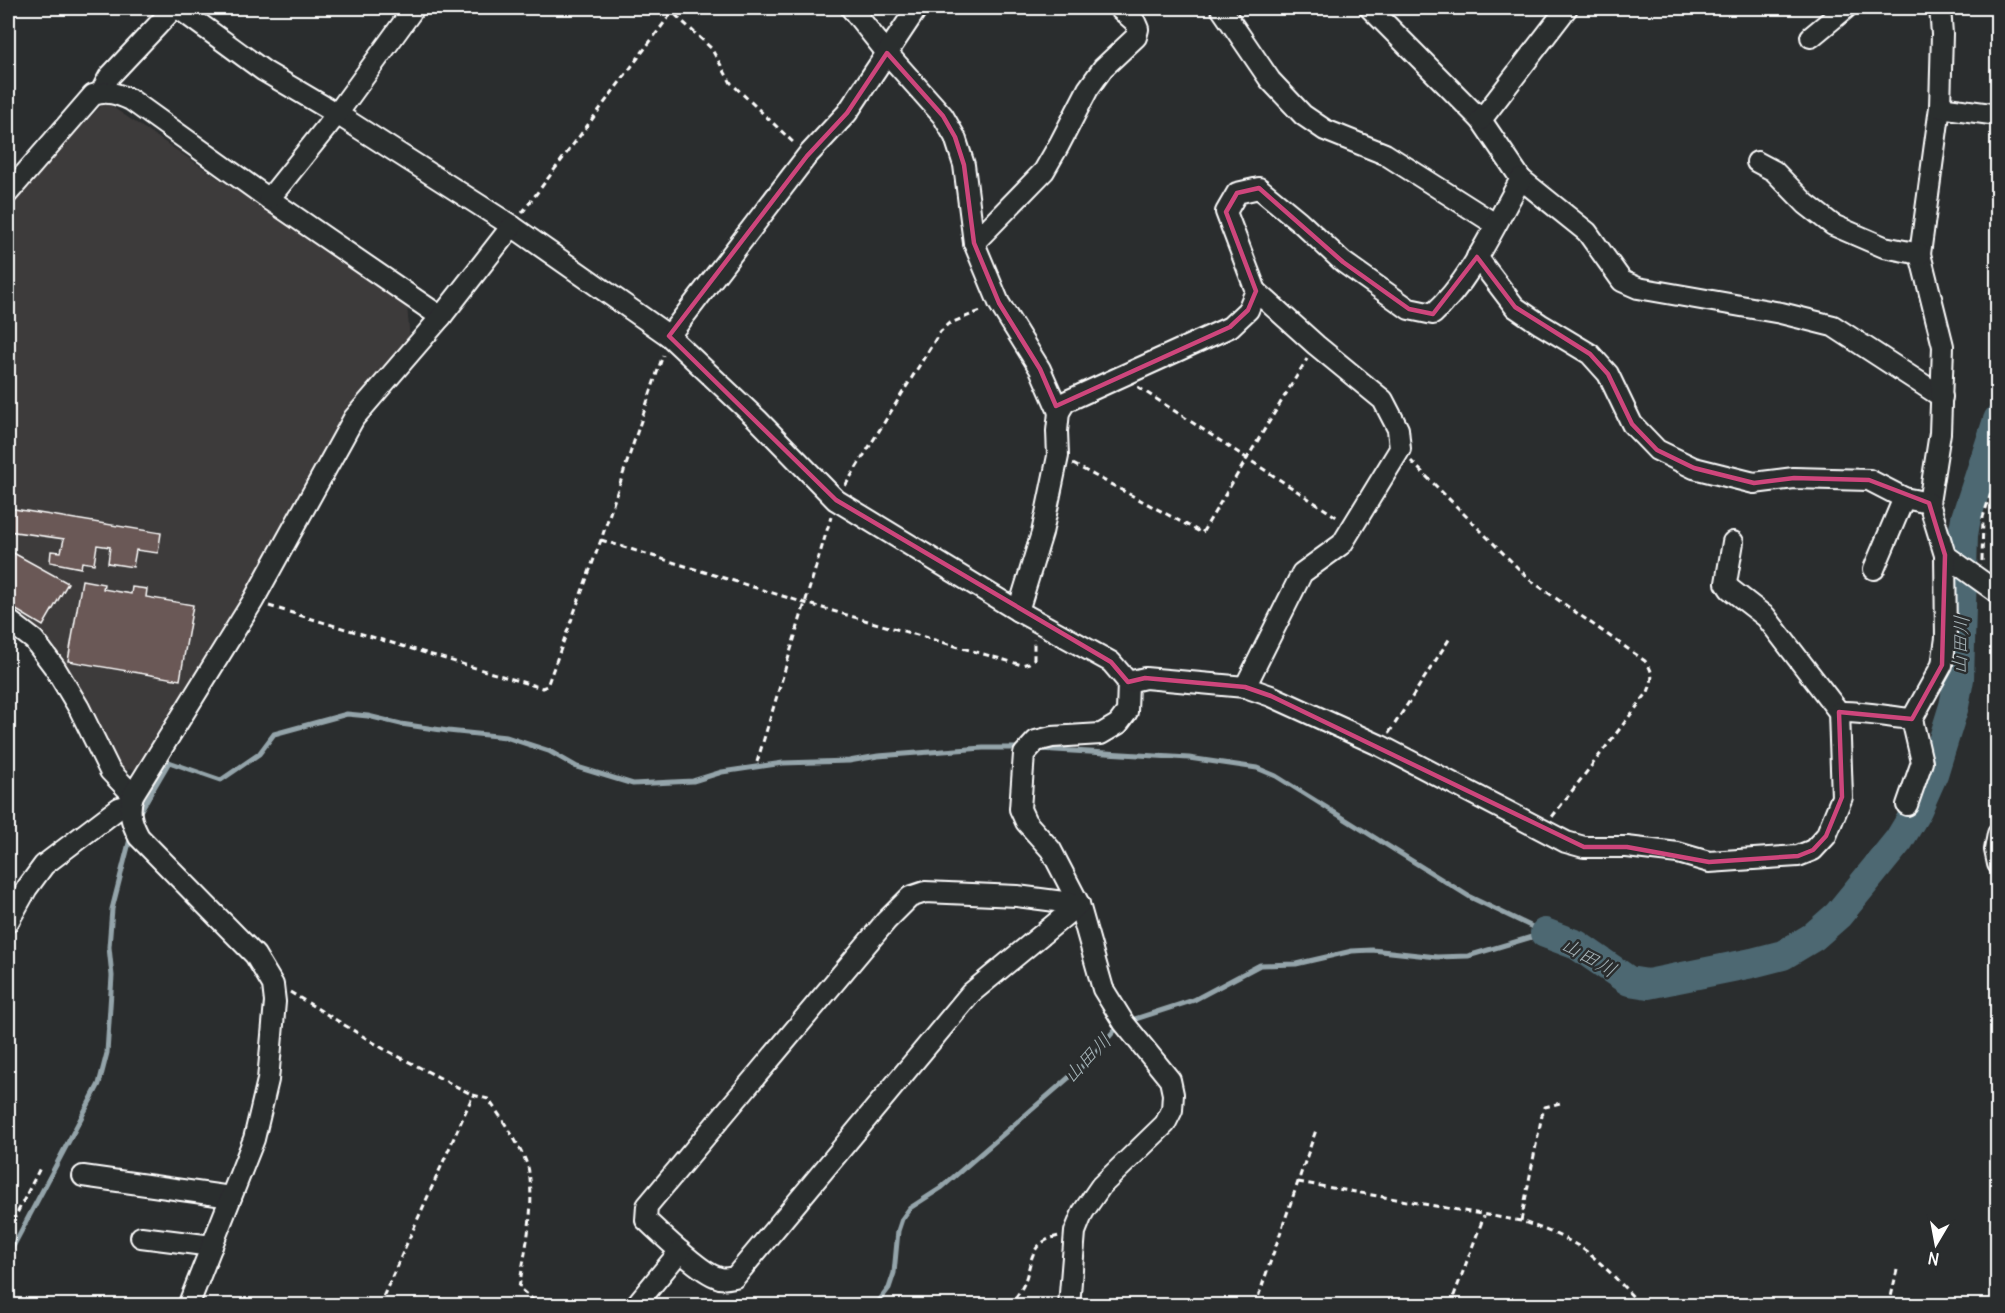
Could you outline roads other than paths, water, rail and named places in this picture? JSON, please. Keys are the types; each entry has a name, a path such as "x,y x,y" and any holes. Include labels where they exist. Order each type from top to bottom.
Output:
{"street":[{"path":"101,92 109,77 176,8 264,71 337,114 512,226 669,336 758,419 836,500 1027,616 1111,662 1128,682 1127,712 1118,724 1101,734 1052,737 1030,748 1020,809 1026,822 1051,850 1079,904 1103,988 1121,1018 1170,1080 1173,1094 1172,1110 1165,1124 1101,1186 1083,1212 1075,1232 1069,1305"},
{"path":"269,199 337,114 414,8"},
{"path":"851,8 943,116 955,138 964,165 974,243 999,303 1040,369 1059,412"},
{"path":"669,336 807,156 847,112 917,8"},
{"path":"974,243 1044,171 1102,68 1136,37 1138,29 1135,22 1119,8"},
{"path":"1221,8 1270,80 1304,115 1325,130 1384,154 1495,224"},
{"path":"1370,8 1481,120 1521,178 1587,232 1622,281 1638,288 1780,313 1833,326 1942,397"},
{"path":"1481,120 1567,8"},
{"path":"1811,38 1846,8"},
{"path":"1907,805 1922,762 1912,719 1942,665 1946,638 1945,555 1929,503 1940,433 1943,346 1920,254 1940,107 1942,34 1940,8"},
{"path":"8,193 80,107 93,95 101,92 115,93 131,100 269,199 441,317"},
{"path":"1940,107 1998,115"},
{"path":"1757,162 1774,171 1806,204 1833,225 1884,247 1920,254"},
{"path":"1245,687 1302,573 1342,544 1400,449 1398,429 1383,400 1316,345 1256,291 1226,212 1237,193 1259,188 1343,262 1409,309 1433,314 1445,303 1477,257 1521,178"},
{"path":"133,814 254,601 354,418 441,317 512,226"},
{"path":"1477,257 1515,307 1590,354 1608,374 1632,424 1657,450 1694,468 1754,483 1794,478 1869,480 1904,498 1929,503"},
{"path":"1027,616 1058,456 1059,412 1065,402 1230,327 1248,310 1256,291"},
{"path":"1874,569 1904,498"},
{"path":"1128,682 1145,678 1245,687 1271,696 1381,746 1566,842 1584,847 1628,847 1678,853 1709,862 1798,856 1813,850 1826,836 1842,797 1839,712 1766,617 1730,589 1726,583 1733,542"},
{"path":"1945,555 1987,586"},
{"path":"8,620 34,640 55,668 79,708 133,814 255,955 273,985 275,1002 268,1080 254,1139 188,1305"},
{"path":"1839,712 1860,711 1882,717 1912,719"},
{"path":"8,922 27,888 44,865 119,808 133,814"},
{"path":"1998,834 1995,850 1998,864"},
{"path":"925,892 1017,896 1079,904 971,993 735,1277 724,1279 714,1277 680,1251 646,1220 647,1206 900,905 910,897 925,892"},
{"path":"83,1176 231,1197"},
{"path":"141,1237 212,1246"},
{"path":"635,1305 680,1251"}],"waterway":[{"name":"山田川","path":"1545,933 1577,945 1629,981 1648,984 1783,955 1813,937 1838,915 1899,840 1917,810 1933,774 1954,706 1959,679 1963,535 1966,518 1998,420"},
{"path":"138,815 169,762 221,780 259,754 274,734 347,714 448,731 506,737 549,751 577,767 633,784 693,781 722,772 783,763 849,761 878,756 983,748 1021,748"},
{"path":"1039,749 1189,758 1257,768 1276,776 1470,897 1545,933"},
{"path":"8,1256 99,1084 107,1053 112,976 109,947 112,909 131,835"},
{"name":"山田川","path":"1129,1021 1194,1000 1260,965 1296,964 1352,951 1372,950 1437,957 1468,956 1545,933"},
{"name":"山田川","path":"875,1306 889,1288 894,1273 898,1231 902,1219 910,1208 941,1188 1088,1061 1120,1024"},
{"path":"8,1279 11,1306"}]}
